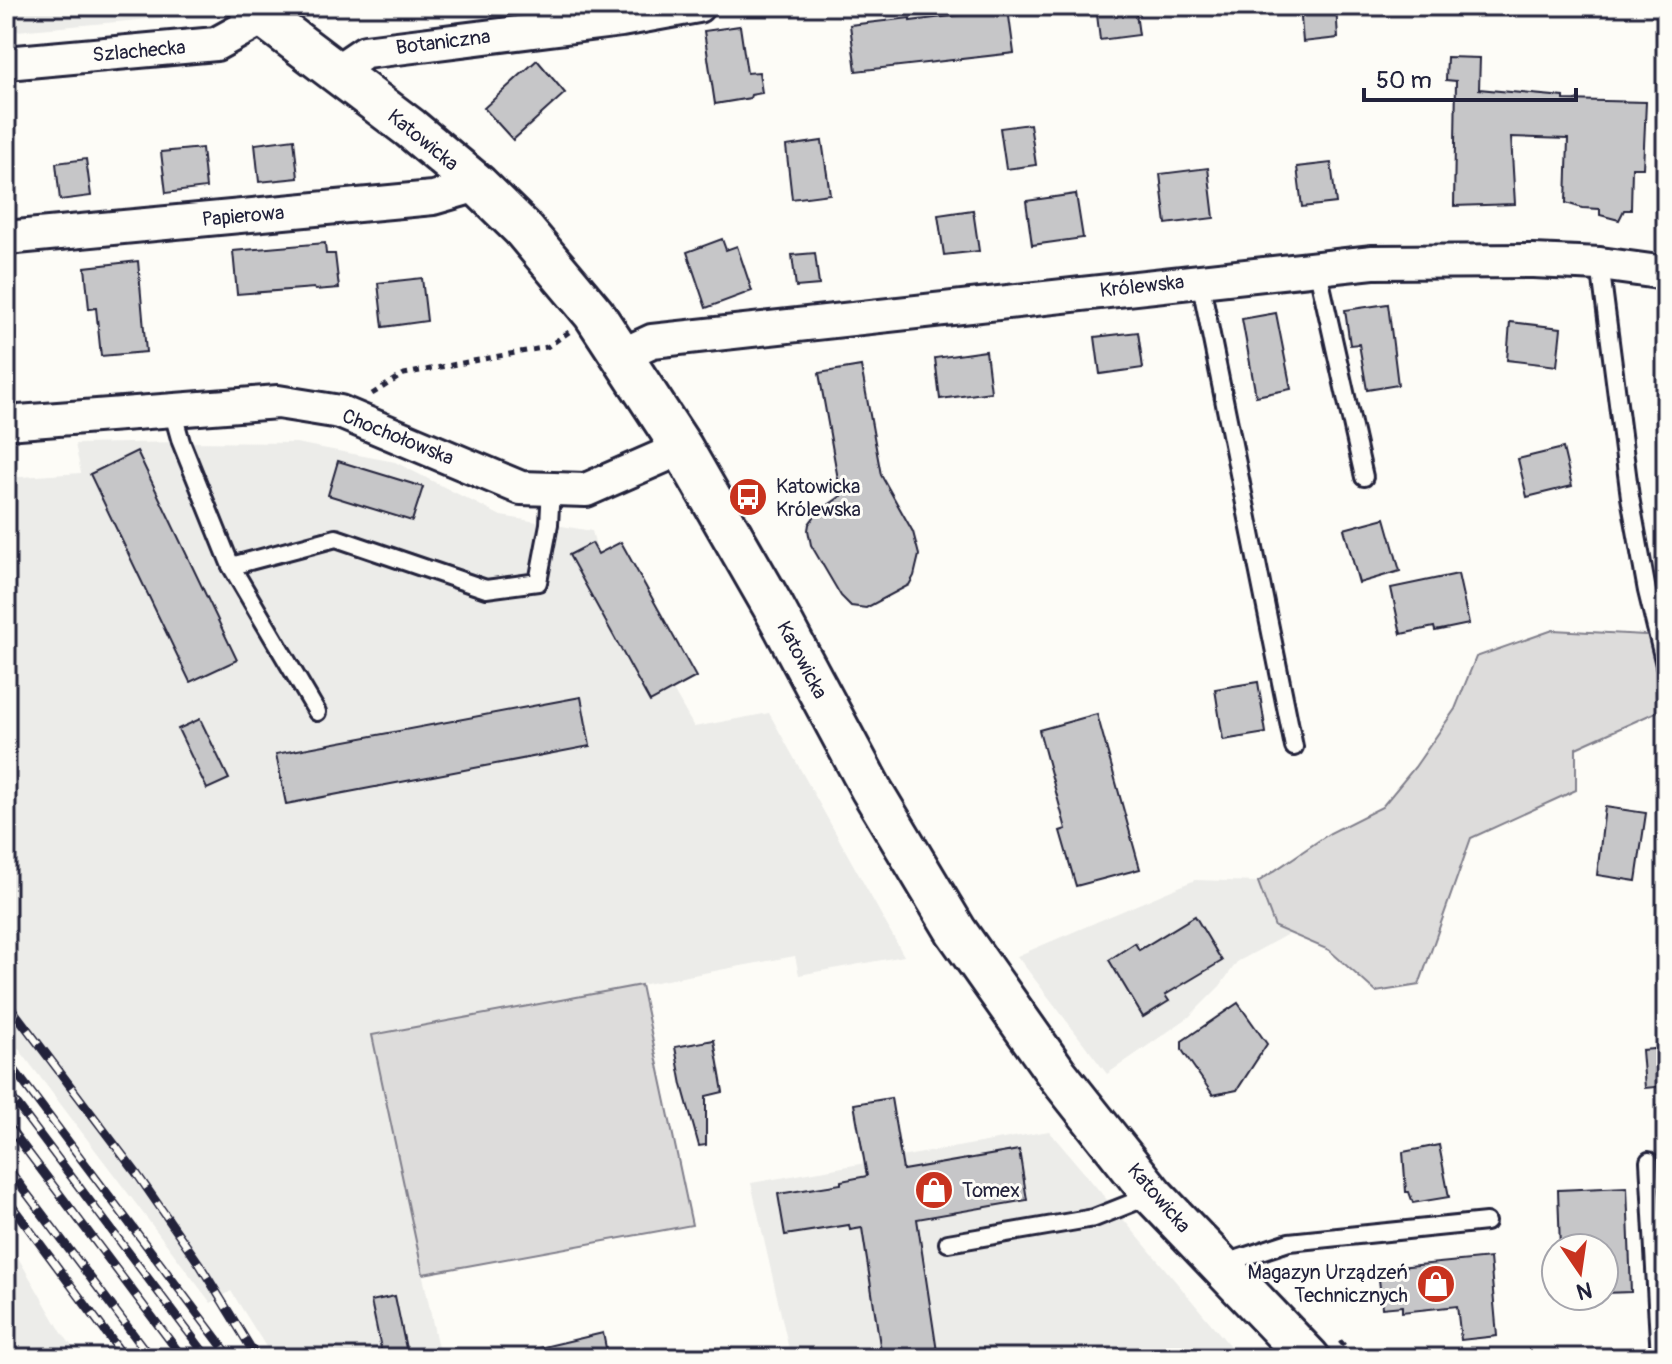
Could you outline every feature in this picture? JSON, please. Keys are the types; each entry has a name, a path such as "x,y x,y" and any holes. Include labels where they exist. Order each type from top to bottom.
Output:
{"street":[{"name":"Botaniczna","path":"337,71 365,52 621,20 698,6"},
{"name":"Katowicka","path":"257,12 410,128 478,185 522,228 594,314 682,448 774,608 871,789 956,931 1057,1074 1153,1195 1309,1358"},
{"name":"Szlachecka","path":"6,63 216,44 257,12"},
{"name":"Papierowa","path":"6,238 433,198 478,185"},
{"name":"Królewska","path":"622,355 652,341 1373,262 1533,261 1600,264 1666,273"},
{"name":"Chochołowska","path":"6,423 278,402 340,412 521,488 586,490 682,448"}],"lane":[{"path":"1600,264 1630,497 1647,591 1666,669"},
{"path":"1317,267 1364,477"},
{"path":"1200,280 1294,747"},
{"path":"172,410 181,442 231,566 317,712"},
{"path":"231,566 336,538 486,589 538,582 549,524 551,489"},
{"path":"1649,1161 1660,1358"},
{"path":"948,1243 1094,1218 1153,1195"},
{"path":"1221,1265 1289,1242 1486,1222"}],"shaded area":[{"path":"6,6 180,6 194,15 6,32"},
{"path":"296,443 395,462 501,516 592,531 598,554 621,542 696,677 673,690 694,727 769,713 904,956 799,975 795,956 373,1035 440,1358 273,1358 231,1291 211,1303 6,1032 6,478 81,473 75,444"},
{"path":"1553,630 1645,635 1666,630 1666,710 1576,748 1576,790 1471,838 1419,985 1376,992 1329,950 1275,927 1258,882 1330,833 1382,807 1415,767 1455,709 1476,657"},
{"path":"1195,880 1258,882 1275,927 1290,933 1237,962 1220,986 1189,1017 1107,1074 1017,956"},
{"path":"641,985 692,1225 423,1274 372,1035"},
{"path":"1049,1131 1240,1358 791,1358 751,1183"},
{"path":"6,1237 62,1333 81,1358 6,1358"}],"building":[{"path":"1096,6 1135,6 1139,35 1100,40"},
{"path":"1300,6 1336,6 1338,38 1303,42"},
{"path":"1008,9 1014,53 856,71 850,25"},
{"path":"740,26 747,73 759,72 762,93 715,104 704,31"},
{"path":"1447,57 1480,58 1479,89 1564,97 1564,100 1646,102 1643,168 1632,168 1631,210 1624,210 1619,220 1600,215 1600,209 1566,203 1568,139 1511,137 1515,204 1454,206 1456,81 1446,80"},
{"path":"537,60 565,93 513,140 484,108"},
{"path":"1030,124 1036,165 1006,169 1000,128"},
{"path":"294,139 298,178 259,182 255,144"},
{"path":"822,141 830,194 792,199 786,146"},
{"path":"202,148 206,188 166,193 161,152"},
{"path":"86,159 91,196 60,200 56,163"},
{"path":"1331,163 1336,203 1302,207 1297,167"},
{"path":"1208,168 1214,218 1166,224 1160,174"},
{"path":"1076,194 1083,238 1032,245 1026,201"},
{"path":"973,210 979,251 944,255 938,215"},
{"path":"722,239 726,250 737,246 752,291 706,308 687,252"},
{"path":"325,243 326,254 335,254 339,288 237,294 233,251"},
{"path":"815,253 819,285 796,287 792,255"},
{"path":"138,261 146,352 101,356 96,308 89,309 85,267"},
{"path":"422,278 427,321 383,327 378,283"},
{"path":"1388,304 1398,385 1367,390 1359,344 1350,345 1345,310"},
{"path":"1276,313 1291,389 1256,396 1242,319"},
{"path":"1510,322 1561,328 1557,366 1507,360"},
{"path":"1138,332 1143,368 1100,374 1095,337"},
{"path":"986,351 991,392 940,399 935,358"},
{"path":"861,366 881,475 913,532 919,555 909,585 866,608 851,606 841,596 811,545 808,530 817,513 841,496 819,373"},
{"path":"1563,448 1572,486 1527,497 1518,459"},
{"path":"137,451 237,660 190,682 90,474"},
{"path":"338,461 423,487 412,521 328,495"},
{"path":"1385,518 1400,571 1359,583 1344,529"},
{"path":"621,542 696,677 650,702 569,555 592,543 598,554"},
{"path":"1458,574 1469,624 1401,634 1391,588"},
{"path":"1258,682 1266,733 1223,740 1215,689"},
{"path":"581,697 590,746 286,804 276,754"},
{"path":"1097,714 1140,869 1076,886 1060,831 1066,829 1039,730"},
{"path":"200,719 229,779 207,789 178,729"},
{"path":"1605,807 1646,813 1636,881 1597,875"},
{"path":"1195,916 1222,961 1165,995 1169,1001 1143,1017 1109,960 1135,943 1139,950"},
{"path":"1238,1003 1267,1044 1237,1090 1213,1095 1182,1050 1182,1041"},
{"path":"714,1040 723,1092 706,1096 706,1145 699,1146 675,1047"},
{"path":"1666,1048 1666,1086 1645,1088 1642,1050"},
{"path":"891,1098 903,1170 1019,1150 1027,1200 917,1219 938,1358 882,1358 862,1228 850,1230 849,1225 785,1235 778,1194 841,1184 841,1181 867,1176 854,1104"},
{"path":"1439,1145 1449,1197 1413,1203 1409,1192 1406,1192 1403,1152"},
{"path":"1627,1187 1631,1292 1620,1292 1620,1232 1559,1232 1558,1190"},
{"name":"Magazyn Urządzeń Technicznych","path":"1490,1258 1497,1336 1461,1340 1457,1306 1402,1312 1402,1306 1382,1308 1378,1269"},
{"path":"395,1296 408,1358 383,1358 371,1301"},
{"path":"603,1333 608,1358 536,1358 535,1349"}],"railway":[{"path":"6,1001 137,1174 200,1265 257,1358"},
{"path":"6,1059 231,1358"},
{"path":"6,1090 208,1358"},
{"path":"6,1123 183,1358"},
{"path":"6,1166 151,1358"},
{"path":"6,1198 125,1358"}],"place":[{"name":"Katowicka Królewska","path":"748,497"},
{"name":"Tomex","path":"934,1190"},
{"name":"Magazyn Urządzeń Technicznych","path":"1436,1284"}]}
